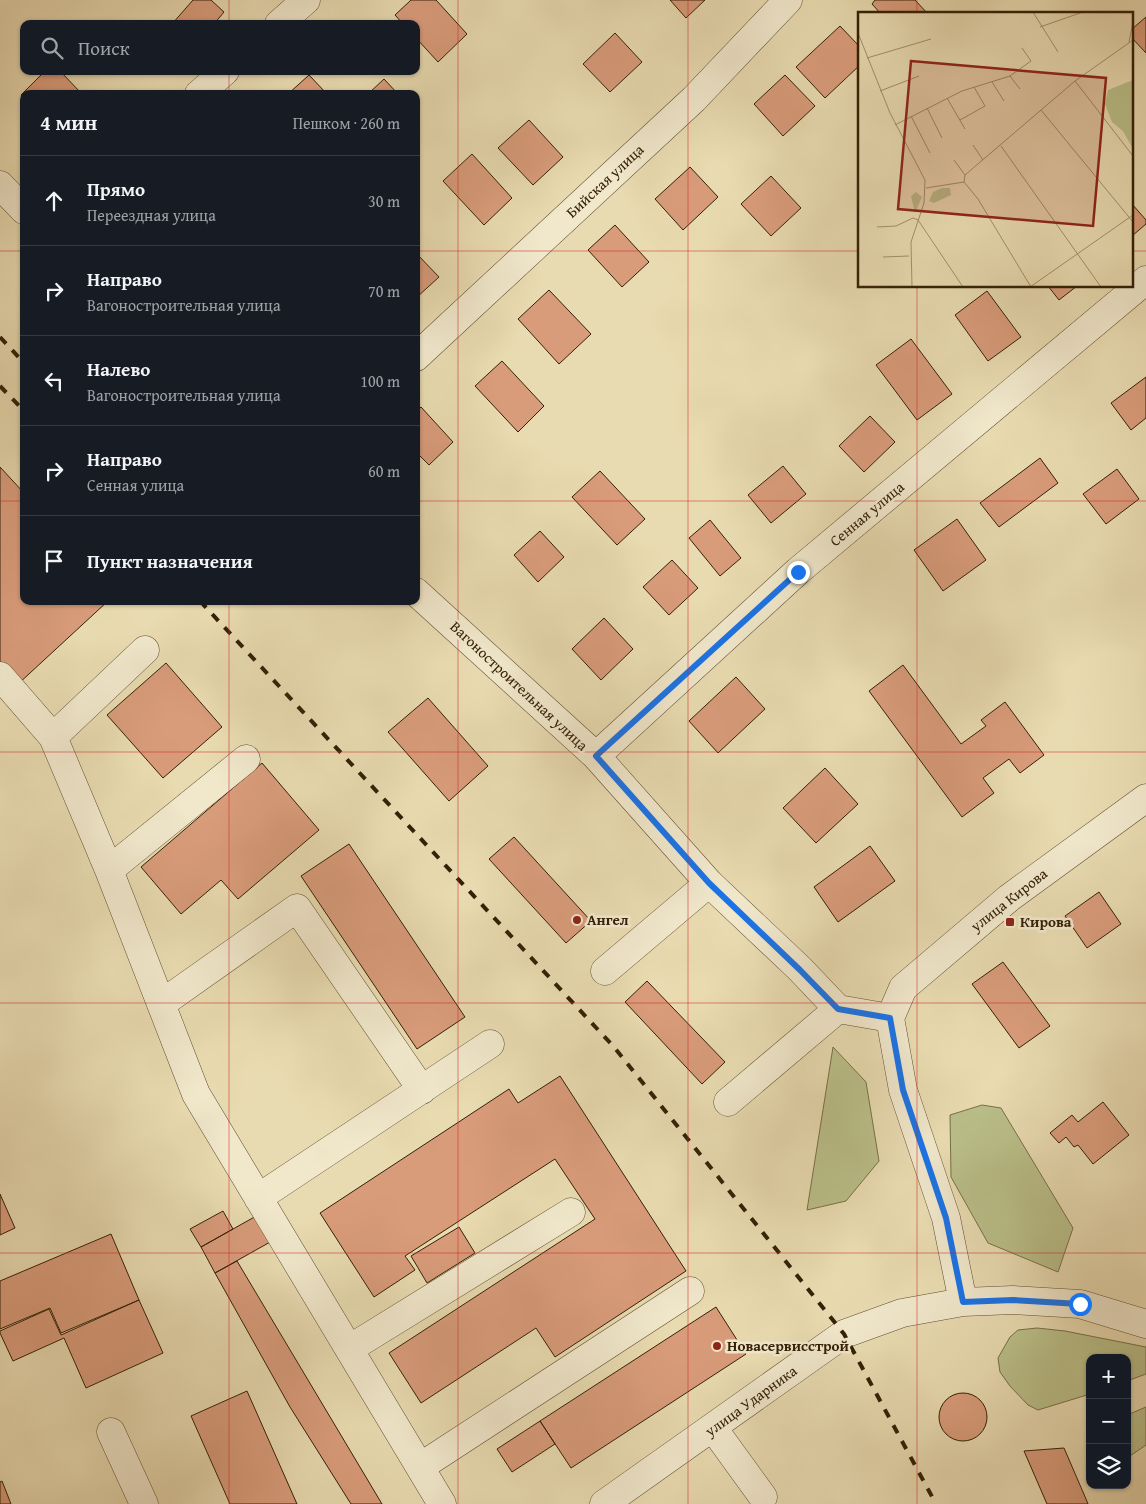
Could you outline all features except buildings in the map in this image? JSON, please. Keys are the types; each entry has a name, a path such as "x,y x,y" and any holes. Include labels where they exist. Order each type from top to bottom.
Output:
{"street":[{"path":"284,20 306,0"},
{"name":"Бийская улица","path":"420,353 694,99 788,0"},
{"path":"204,90 220,75"},
{"path":"0,185 20,206"},
{"name":"Сенная улица","path":"596,756 798,572 1146,280"},
{"name":"Вагоностроительная улица","path":"420,596 596,756 709,883 838,1009"},
{"path":"53,737 145,650"},
{"path":"0,676 53,737 109,870 196,1094 442,1504"},
{"path":"109,870 246,759"},
{"name":"улица Кирова","path":"890,1018 903,988 1009,898 1146,798"},
{"path":"605,971 709,883"},
{"path":"161,1004 297,908 422,1090"},
{"path":"728,1102 838,1009 890,1018 903,1090 946,1218 963,1302"},
{"path":"258,1198 490,1044"},
{"path":"349,1350 571,1212"},
{"path":"420,1467 690,1292"},
{"name":"улица Ударника","path":"604,1504 844,1334 902,1313 963,1302 1013,1300 1080,1304 1146,1324"},
{"path":"713,1428 763,1497"},
{"path":"111,1432 144,1504"}],"green space":[{"path":"833,1047 866,1082 879,1161 846,1201 807,1210"},
{"path":"982,1105 1001,1108 1073,1228 1058,1272 988,1243 951,1177 950,1115"},
{"path":"1037,1328 1065,1331 1146,1347 1146,1374 1131,1380 1131,1354 1086,1354 1086,1395 1038,1410 1028,1405 1000,1372 998,1358 1010,1337 1018,1330"},
{"path":"1146,1407 1146,1445 1131,1455 1131,1444 1131,1413"}],"railway":[{"path":"0,337 20,359"},
{"path":"0,386 20,407"},
{"path":"204,605 614,1047 844,1334 936,1504"}],"place":[{"name":"Ангел","path":"577,920"},
{"name":"Кирова","path":"1010,922"},
{"name":"Новасервисстрой","path":"717,1346"}],"route":[{"path":"798,572 596,756 709,883 838,1009 890,1018 903,1090 946,1218 963,1302 1013,1300 1080,1304"}]}
